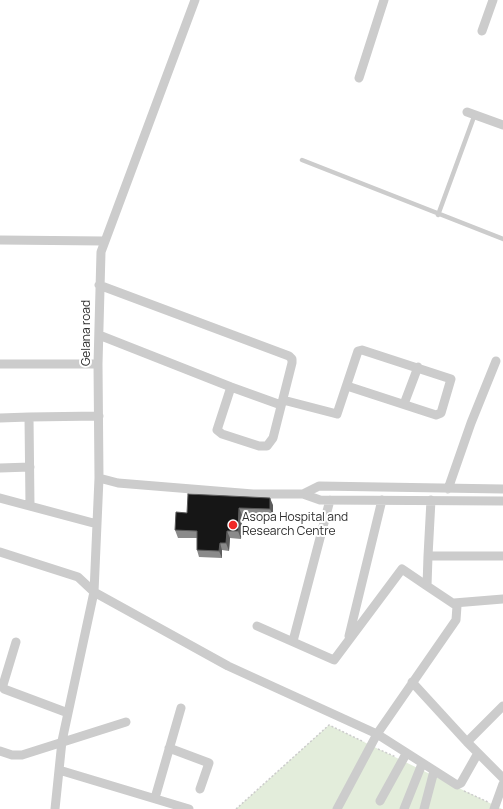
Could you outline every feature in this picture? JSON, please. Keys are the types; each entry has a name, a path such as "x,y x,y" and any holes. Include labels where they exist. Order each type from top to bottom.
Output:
{"street":[{"name":"Gelana road","path":"55,809 62,741 94,592 100,478 98,364 99,259 104,241 195,0"},
{"path":"359,78 384,0"},
{"path":"482,31 493,0"},
{"path":"471,113 503,125"},
{"path":"0,240 104,241"},
{"path":"99,285 289,356 292,359 292,363 273,438 267,446 259,446 222,434 217,430 232,388"},
{"path":"99,335 232,388 282,402 337,414 358,351 362,350 451,379 441,413 436,415 347,386"},
{"path":"448,489 471,423 496,361"},
{"path":"0,364 98,364"},
{"path":"404,404 418,367"},
{"path":"0,418 99,416"},
{"path":"29,417 30,506"},
{"path":"0,468 30,467"},
{"path":"100,478 118,483 253,494 303,494 319,486 503,489"},
{"path":"303,494 311,498 330,500 503,501"},
{"path":"0,498 97,524"},
{"path":"293,641 330,500"},
{"path":"347,641 382,500"},
{"path":"427,586 431,500"},
{"path":"0,552 72,574 84,581 94,592 228,666 377,734 434,772 457,785 460,784 478,753"},
{"path":"428,556 503,556"},
{"path":"257,626 334,660 402,569 405,569 457,606 456,620 377,734 338,809"},
{"path":"454,603 503,599"},
{"path":"16,642 3,685 4,689 68,713"},
{"path":"412,682 467,742 501,773"},
{"path":"467,742 503,706"},
{"path":"155,798 181,708"},
{"path":"0,751 12,755 22,754 126,722"},
{"path":"169,748 209,762 200,789"},
{"path":"380,801 406,754"},
{"path":"404,809 422,764"},
{"path":"59,770 189,809"},
{"path":"424,809 434,772"},
{"path":"494,809 503,784"}],"lane":[{"path":"438,215 471,113"},
{"path":"302,160 438,215 503,239"}],"green space":[{"path":"329,725 502,809 236,809"}],"building":[{"path":"188,494 270,498 270,509 239,508 238,531 227,531 226,543 220,543 219,551 197,550 197,531 175,530 176,512 187,513"}],"place":[{"name":"Asopa Hospital and Research Centre","path":"233,525"}]}
